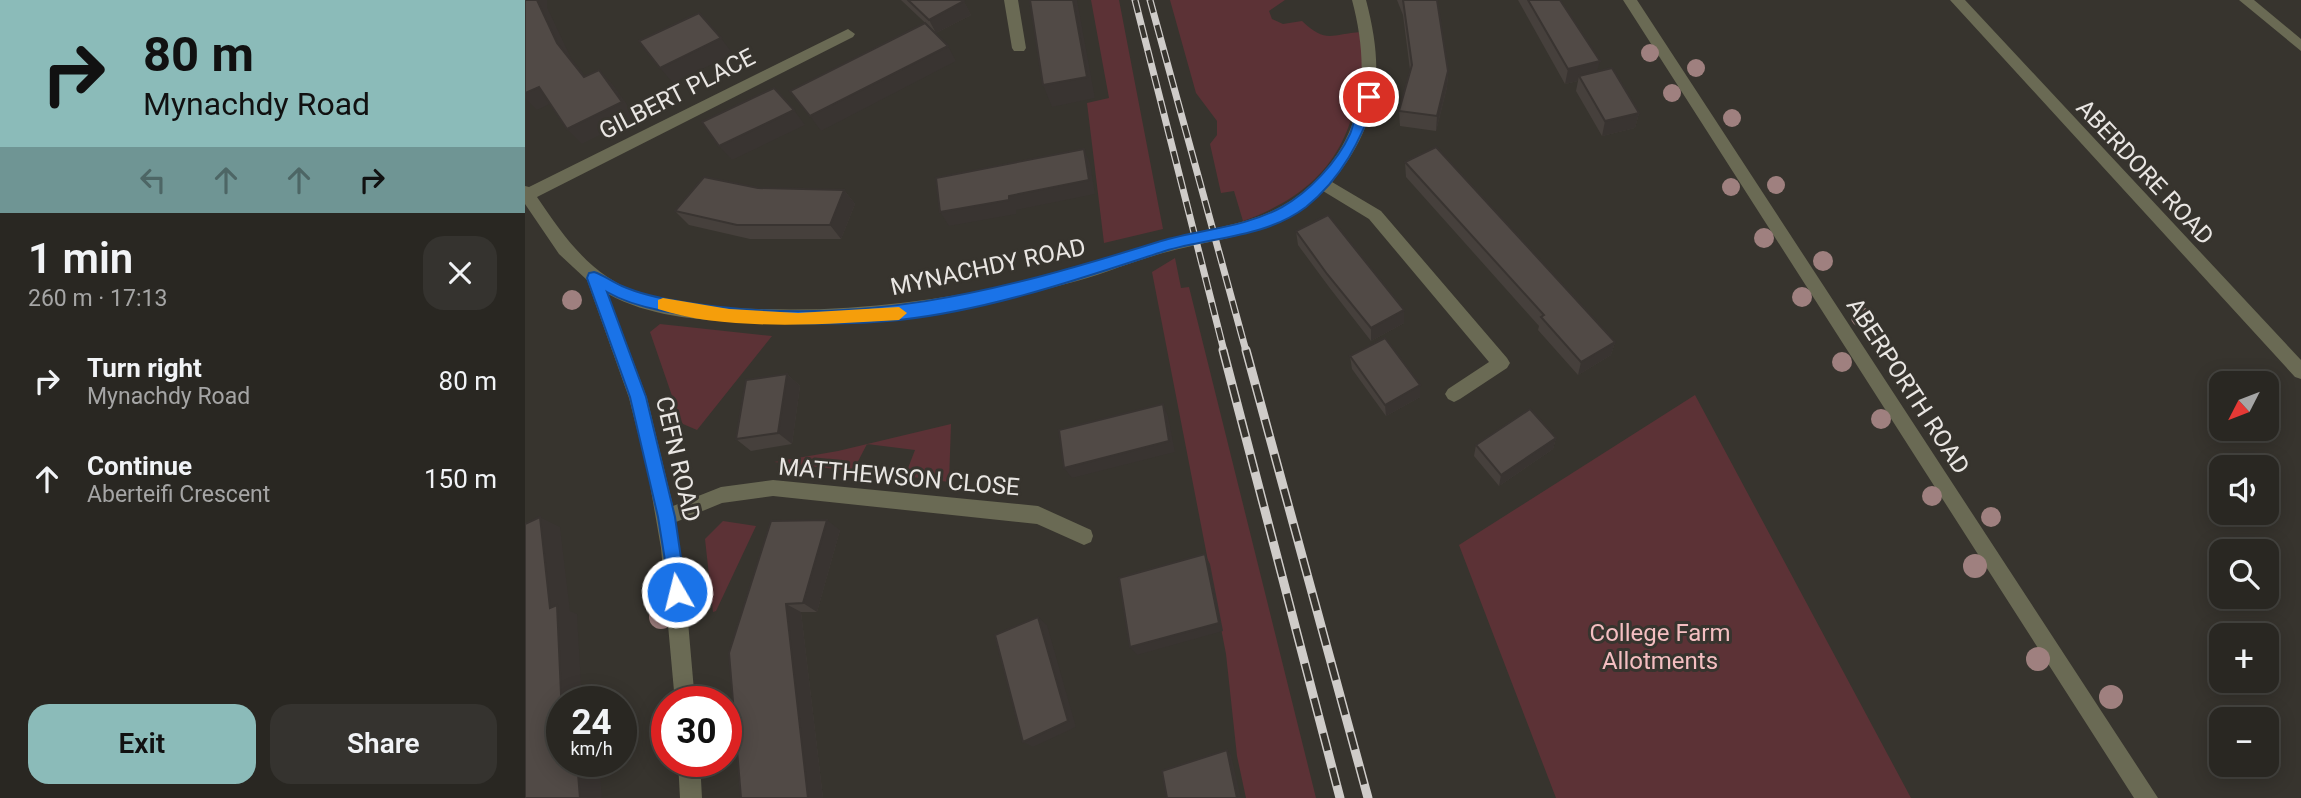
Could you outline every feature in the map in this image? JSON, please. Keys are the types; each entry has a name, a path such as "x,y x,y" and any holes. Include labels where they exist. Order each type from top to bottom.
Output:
{"street":[{"path":"1011,0 1019,48"},
{"name":"MYNACHDY ROAD","path":"526,194 554,237 575,262 594,278 619,292 647,301 729,315 834,319 900,313 1001,294 1124,261 1163,246 1251,227 1301,203 1322,183 1348,149 1369,97 1370,38 1359,0"},
{"name":"ABERPORTH ROAD","path":"1630,0 2147,798"},
{"name":"ABERDORE ROAD","path":"1957,0 2301,372"},
{"path":"2246,0 2301,46"},
{"name":"GILBERT PLACE","path":"526,194 848,34"},
{"path":"1322,183 1375,215 1501,363 1454,394"},
{"name":"CEFN ROAD","path":"594,278 638,397 667,517 677,592 684,686"},
{"name":"MATTHEWSON CLOSE","path":"667,517 722,495 773,488 1038,515 1084,536"},
{"path":"690,777 691,798"}],"green space":[{"path":"1091,0 1119,0 1163,229 1104,243 1087,103 1109,98"},
{"path":"1170,0 1285,0 1269,11 1272,19 1283,24 1302,21 1323,35 1361,32 1366,37 1357,101 1337,152 1321,173 1301,191 1275,207 1243,221 1234,191 1221,193 1210,144 1217,135 1217,121 1196,93"},
{"path":"1175,258 1181,288 1189,287 1316,798 1246,798 1237,756 1226,654 1152,272"},
{"path":"660,324 772,336 697,430 683,424 680,419 650,332"},
{"name":"College Farm Allotments","path":"1695,395 1911,798 1556,798 1459,545"},
{"path":"951,424 949,482 905,476 915,450 867,444"},
{"path":"867,444 853,471 774,462 838,451"},
{"path":"723,521 756,526 716,611 713,612 705,539"}],"building":[{"path":"525,0 537,0 557,43 584,77 599,70 622,102 567,129 539,87 525,93"},
{"path":"908,0 963,0 964,1 929,20"},
{"path":"1030,0 1073,0 1087,77 1043,85"},
{"path":"1403,0 1437,0 1448,71 1437,116 1399,111 1412,65"},
{"path":"1528,0 1560,0 1600,61 1568,69"},
{"path":"699,13 721,38 660,68 639,41"},
{"path":"925,23 948,46 810,116 790,91"},
{"path":"1612,68 1639,113 1605,121 1579,76"},
{"path":"774,88 794,110 719,146 702,122"},
{"path":"1436,147 1615,342 1581,362 1541,317 1544,315 1405,162"},
{"path":"1084,149 1089,180 1009,196 1009,200 940,212 936,178"},
{"path":"704,177 758,188 844,190 830,225 737,225 675,211"},
{"path":"1328,215 1404,310 1371,328 1327,274 1296,231"},
{"path":"1385,338 1420,385 1385,405 1350,356"},
{"path":"787,374 778,433 736,439 746,380"},
{"path":"1163,404 1169,441 1064,468 1059,430"},
{"path":"1530,409 1556,438 1501,475 1476,445"},
{"path":"540,517 550,608 557,605 561,686 546,686 546,777 578,777 580,798 525,798 525,524"},
{"path":"827,520 803,603 786,604 808,798 741,798 742,686 732,686 729,653 771,521"},
{"path":"1205,554 1219,623 1130,647 1119,578"},
{"path":"1038,617 1068,721 1023,742 995,635"},
{"path":"1227,750 1237,798 1167,798 1162,771"}],"railway":[{"path":"1135,0 1224,351"},
{"path":"1150,0 1246,351"},
{"path":"1223,350 1340,798"},
{"path":"1246,350 1368,798"}],"slow traffic":[{"path":"663,305 729,315 798,319 834,319 899,313"}],"route":[{"path":"677,592 667,517 638,397 594,278 619,292 682,309 798,319 834,319 900,313 1001,294 1079,274 1163,246 1251,227 1285,212 1301,203 1336,168 1364,117 1369,97"}]}
